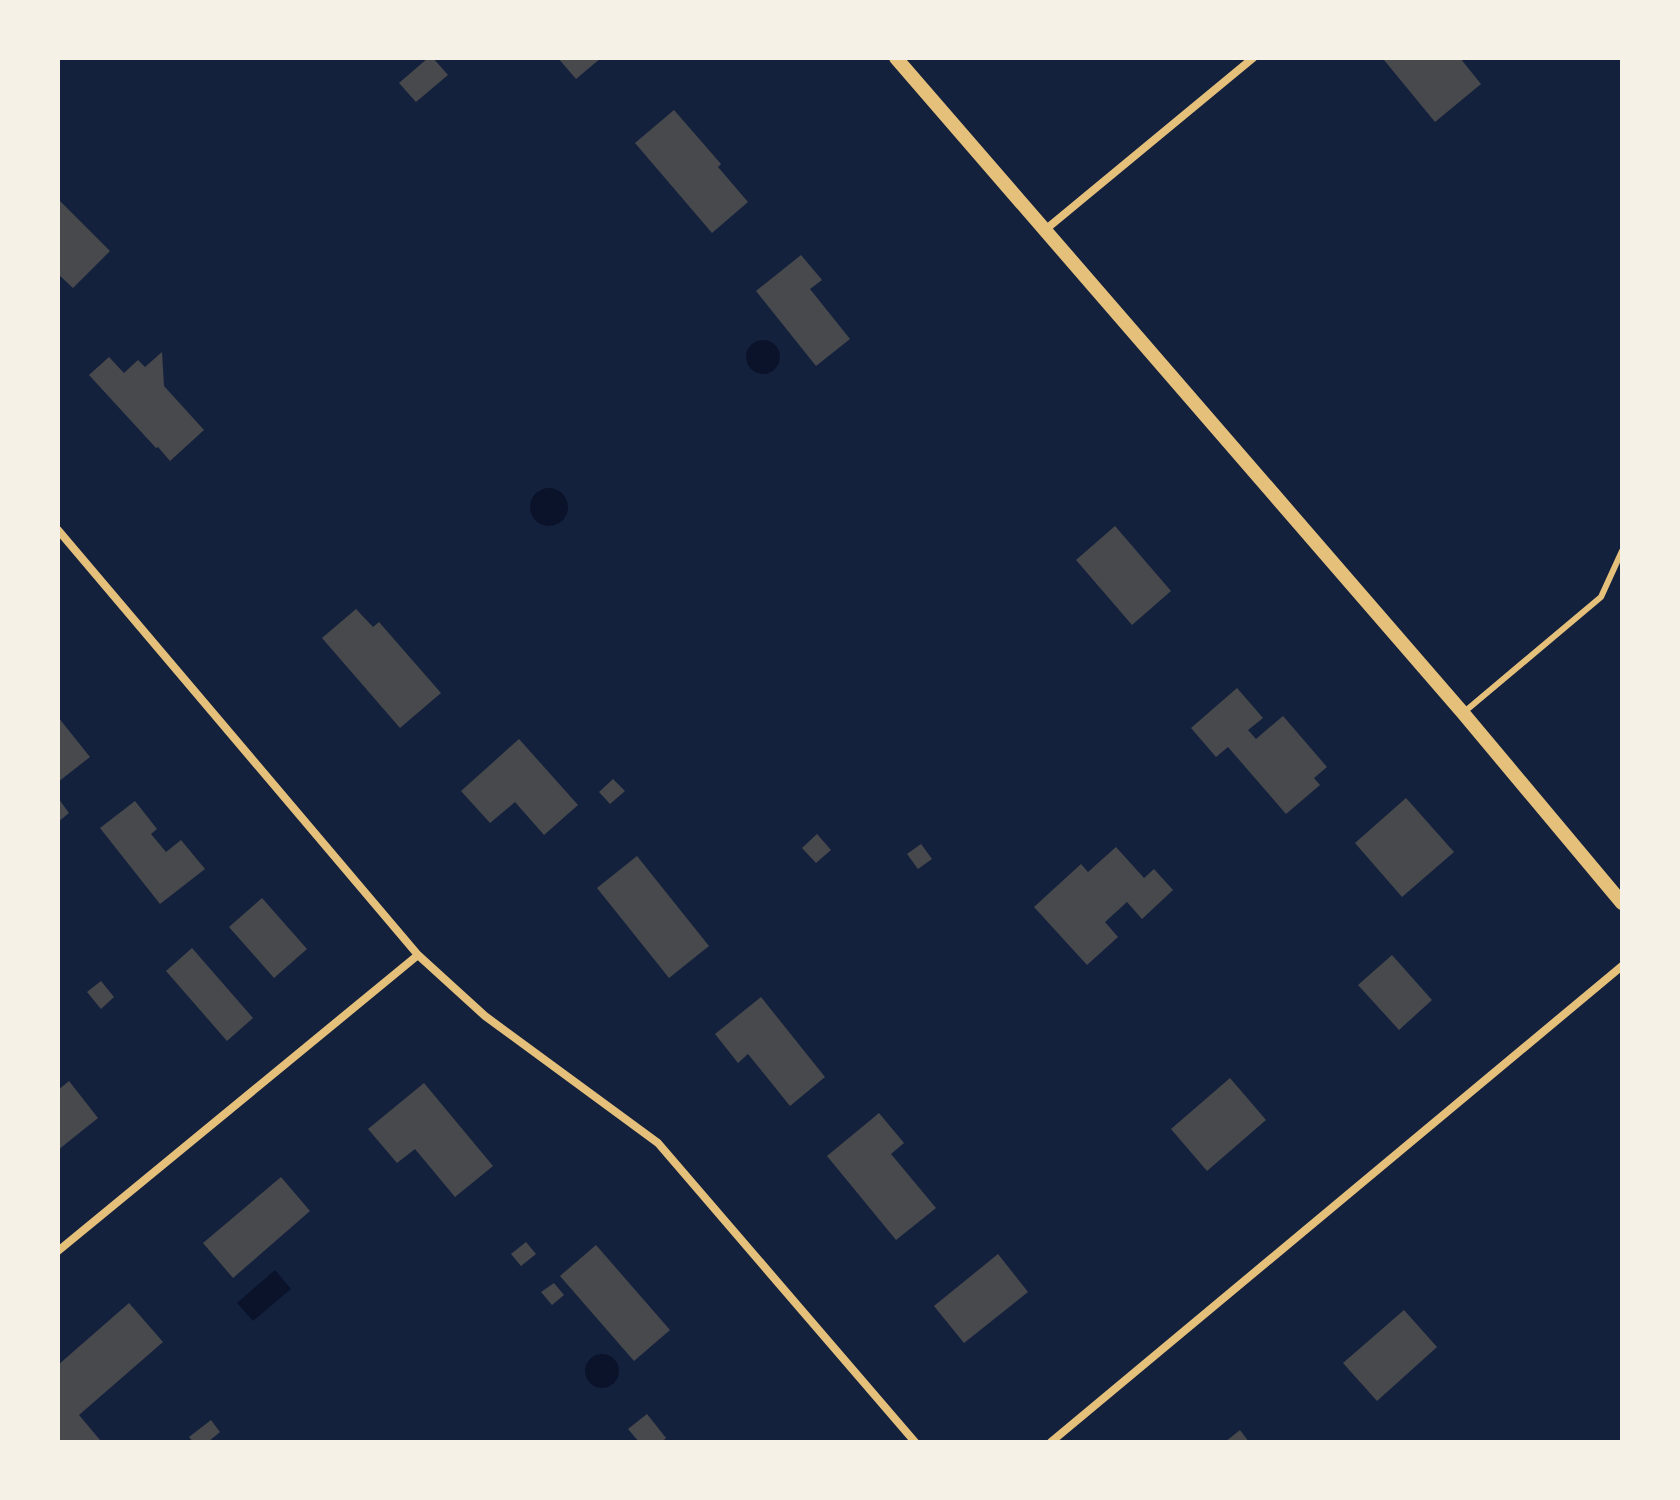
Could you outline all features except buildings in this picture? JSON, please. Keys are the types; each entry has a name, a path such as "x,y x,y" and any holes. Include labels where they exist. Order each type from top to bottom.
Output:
{"street":[{"path":"896,58 1463,713 1622,903"},
{"path":"1045,230 1253,58"},
{"path":"58,530 418,955 485,1016 658,1143 915,1442"},
{"path":"58,1251 418,955"},
{"path":"1051,1442 1622,966"}],"lane":[{"path":"1463,713 1601,597 1622,551"}],"water":[{"path":"763,340 775,345 780,357 775,369 763,374 751,369 746,357 751,345"},
{"path":"549,488 563,493 568,507 563,521 549,526 535,521 530,507 535,493"},
{"path":"275,1270 291,1289 253,1321 237,1303"},
{"path":"602,1354 614,1359 619,1371 614,1383 602,1388 590,1383 585,1371 590,1359"}]}
